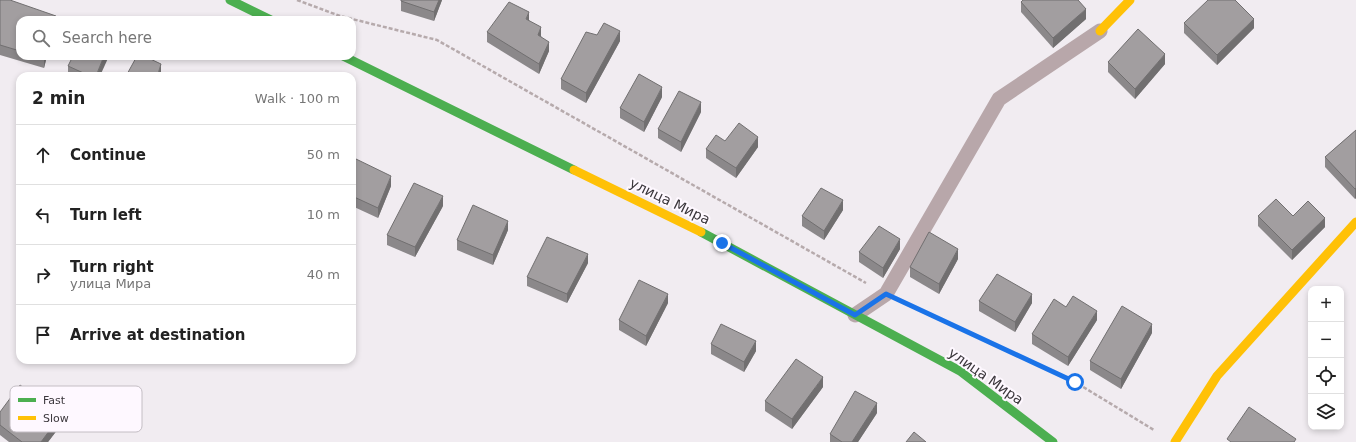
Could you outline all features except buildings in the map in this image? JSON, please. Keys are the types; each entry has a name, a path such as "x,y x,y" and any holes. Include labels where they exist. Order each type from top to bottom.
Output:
{"street":[{"path":"230,0 262,16"},
{"path":"1100,31 1130,0"},
{"name":"улица Мира","path":"352,60 722,243 960,371 1053,442"},
{"path":"1175,442 1217,376 1356,222"}],"lane":[{"path":"855,315 886,294 999,99 1100,31"}],"path":[{"path":"297,0 340,16"},
{"path":"356,20 437,40 886,294 1075,382 1160,434"}],"traffic: fast":[{"path":"230,0 263,16"},
{"path":"351,60 574,170"},
{"path":"701,232 960,371 1053,442"}],"traffic: slow":[{"path":"1100,31 1130,0"},
{"path":"574,170 701,232"},
{"path":"1175,442 1217,376 1356,222"}],"route":[{"path":"722,243 855,315 886,294 1075,382"}]}
